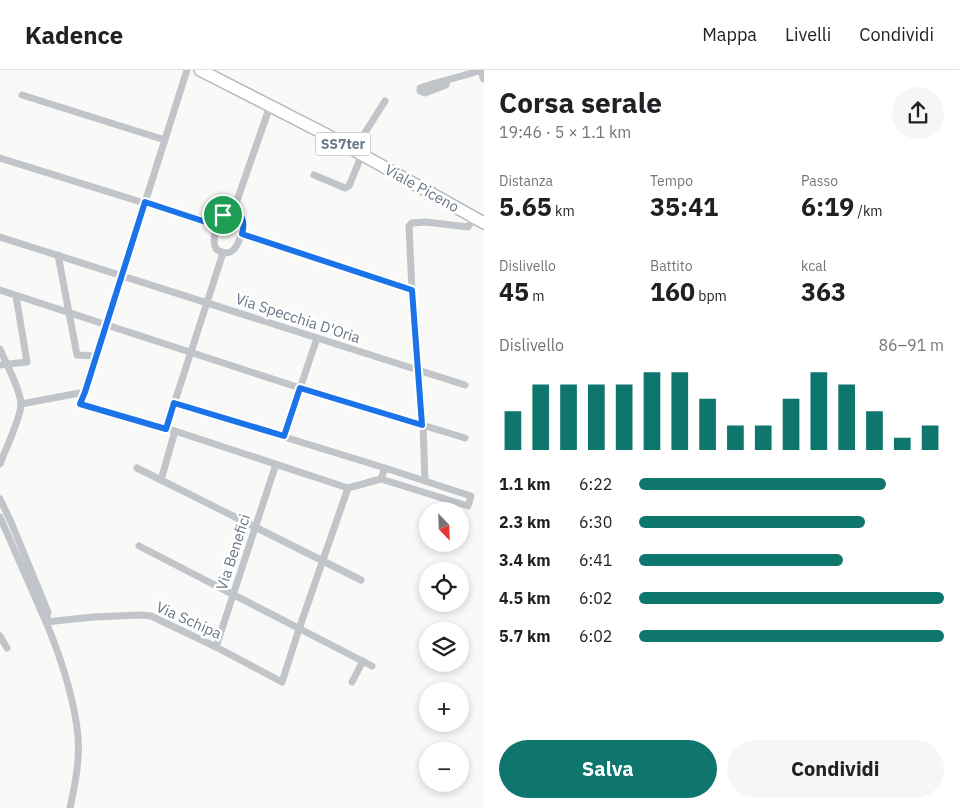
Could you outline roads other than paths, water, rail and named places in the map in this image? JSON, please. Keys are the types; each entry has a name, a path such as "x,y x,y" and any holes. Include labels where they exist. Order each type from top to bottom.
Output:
{"main road":[{"name":"Viale Piceno","path":"200,70 358,152 480,220"}],"street":[{"path":"174,403 471,496 468,506 381,479 348,488 175,431 80,404 97,356 187,70"},
{"path":"447,81 482,70 484,78"},
{"path":"22,95 165,140"},
{"path":"314,175 345,188 350,186 358,152 385,101"},
{"path":"233,212 270,106"},
{"path":"0,158 218,226"},
{"path":"229,211 233,212 243,218 242,234 236,248 223,253 216,249 214,244 218,226 223,215 229,211"},
{"path":"425,481 409,226 412,223 426,222 468,227 480,220"},
{"path":"242,234 412,290"},
{"name":"Via Specchia D'Oria","path":"0,237 465,385"},
{"path":"166,429 223,253"},
{"path":"58,255 77,355 97,356"},
{"path":"0,290 192,351 300,388 465,438"},
{"path":"3,365 27,362 16,296"},
{"path":"284,436 317,338"},
{"path":"0,348 3,365 13,379 20,404 18,416 0,464"},
{"path":"20,404 85,392"},
{"path":"161,480 175,431"},
{"name":"Via Benefici","path":"216,647 276,464"},
{"path":"137,468 361,580"},
{"path":"381,479 385,468"},
{"path":"299,629 348,488"},
{"path":"0,500 48,612 46,622"},
{"path":"0,517 57,648 66,677 78,737 75,781 70,808"},
{"path":"139,546 372,666"},
{"name":"Via Schipa","path":"46,622 102,617 152,616 282,682 299,629"},
{"path":"0,636 7,648"},
{"path":"352,682 363,661"}]}
